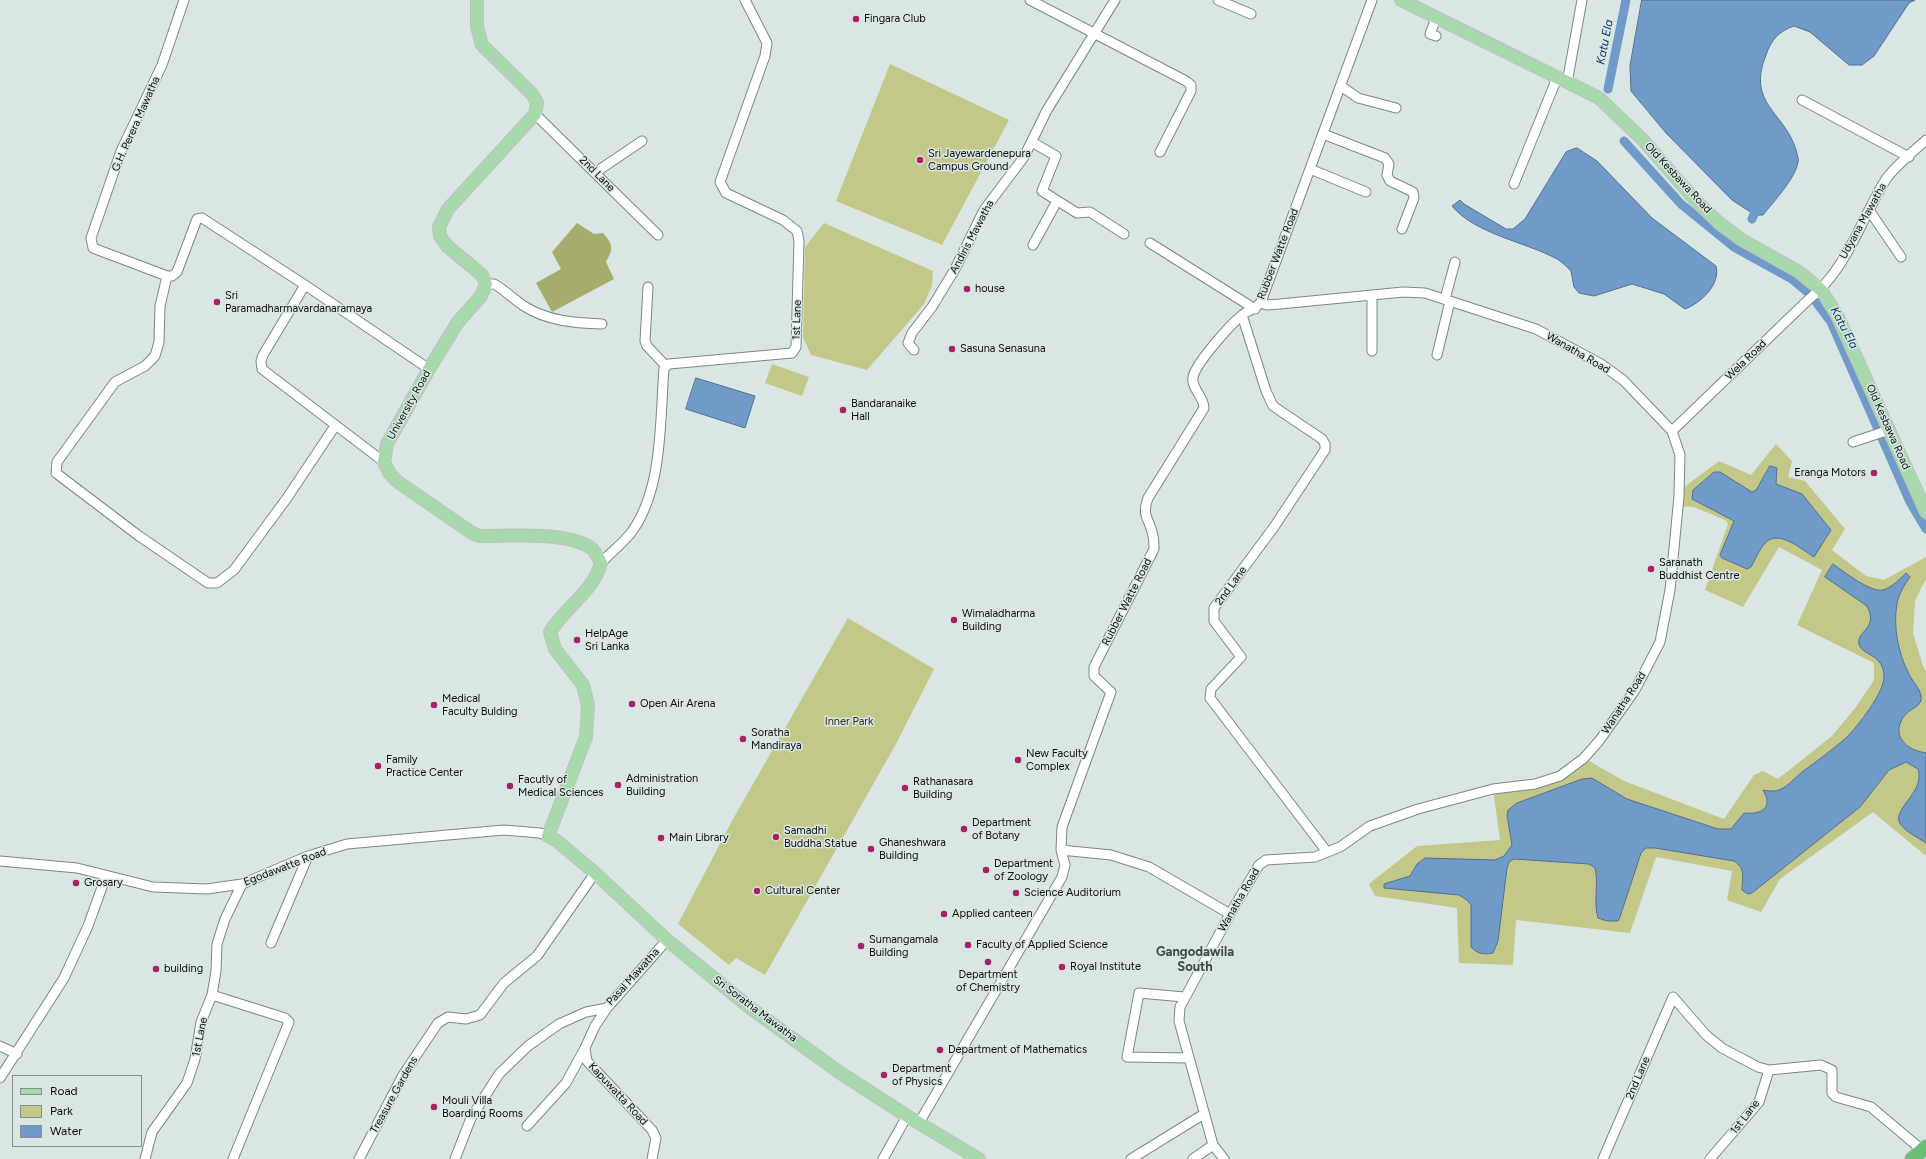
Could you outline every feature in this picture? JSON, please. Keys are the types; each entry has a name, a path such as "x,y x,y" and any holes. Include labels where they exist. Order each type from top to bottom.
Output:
{"main road":[{"path":"477,0 477,27 482,45 532,94 537,103 535,114 448,209 439,227 440,236 448,246 482,275 486,284"},
{"name":"Old Kesbawa Road","path":"1401,0 1598,98 1643,140 1695,200 1719,223 1742,240 1799,272 1837,315 1926,512"},
{"name":"University Road","path":"384,462 387,444 429,369 458,322 481,296 486,284"},
{"path":"384,462 390,474 398,482 465,530 479,536 545,536 579,542 592,549 601,563 598,574 592,583 556,622 550,632 555,649 583,685 588,705 586,737 548,836"},
{"name":"Sri Soratha Mawatha","path":"548,836 557,841 595,873 667,940 749,1007 839,1072 973,1157"}],"street":[{"name":"G.H. Perera Mawatha","path":"167,276 93,248 91,238 121,151 162,65 184,0"},
{"name":"1st Lane","path":"666,366 669,364 792,353 796,348 799,241 797,231 783,220 726,194 720,182 765,56 767,43 745,0"},
{"path":"1030,0 1186,81 1191,85 1191,91 1160,152"},
{"name":"Andiris Mawatha","path":"914,350 908,344 912,333 932,307 964,252 990,201 1013,172 1032,142 1047,110 1115,0"},
{"path":"1218,0 1251,14"},
{"name":"Rubber Watte Road","path":"919,1123 1062,877 1065,865 1061,850 1062,827 1111,692 1094,676 1094,667 1154,549 1153,534 1147,521 1144,508 1148,498 1204,408 1204,401 1195,389 1193,378 1198,364 1242,315 1258,306 1372,0"},
{"path":"1514,184 1562,80 1582,0"},
{"path":"1436,18 1430,34 1436,36"},
{"path":"1341,86 1358,98 1396,108"},
{"path":"1802,100 1909,157"},
{"name":"2nd Lane","path":"535,114 596,172 658,235"},
{"path":"1323,134 1385,158 1389,164 1387,174 1390,181 1413,192 1414,198 1402,229"},
{"name":"Udyana Mawatha","path":"1818,292 1849,250 1887,177 1926,140"},
{"path":"596,172 642,141"},
{"path":"1032,142 1056,156 1042,191 1077,213 1090,212 1124,234"},
{"path":"1310,169 1366,192"},
{"path":"1033,245 1057,201"},
{"path":"1869,210 1901,257"},
{"path":"335,426 287,498 234,570 218,583 208,583 139,536 56,473 57,462 115,382 145,366 155,356 159,342 160,306 167,276 172,276 177,272 198,219 202,218 305,284 429,369"},
{"path":"1150,243 1258,306"},
{"path":"1437,355 1455,262"},
{"path":"305,284 263,355 261,361 262,369 384,462"},
{"path":"486,284 494,284 524,306 546,317 579,323 602,324"},
{"path":"601,563 633,530 647,505 657,461 664,368 666,366 647,346 645,341 648,287"},
{"name":"Wanatha Road","path":"1224,1159 1212,1145 1180,1021 1180,1007 1184,997 1230,914 1259,865 1266,860 1315,857 1340,847 1370,826 1418,809 1493,789 1534,784 1560,776 1584,758 1599,741 1635,690 1660,642 1670,590 1679,496 1680,455 1672,431 1623,380 1601,364 1536,329 1425,293 1403,292 1372,294 1258,306"},
{"name":"Wela Road","path":"1672,431 1818,292"},
{"path":"1372,294 1372,351"},
{"name":"2nd Lane","path":"1242,315 1266,390 1273,406 1322,439 1325,444 1325,450 1274,528 1214,608 1214,621 1241,657 1211,689 1210,698 1328,852"},
{"path":"1853,442 1889,430"},
{"name":"Egodawatte Road","path":"0,861 77,868 153,887 207,888 242,884 308,856 347,844 504,830 540,833 548,836"},
{"path":"1061,850 1111,855 1149,867 1230,914"},
{"path":"271,943 308,856"},
{"name":"Treasure Gardens","path":"359,1159 403,1075 438,1022 448,1017 466,1019 480,1015 504,984 537,956 595,873"},
{"path":"0,1078 64,978 88,926 106,876"},
{"name":"1st Lane","path":"145,1159 152,1132 188,1083 195,1059 201,1022 212,994 216,971 217,944 225,919 242,884"},
{"name":"Pasal Mawatha","path":"455,1159 471,1118 500,1074 528,1046 558,1024 586,1012 607,1008 667,940"},
{"path":"1184,997 1139,993 1127,1057 1189,1058"},
{"path":"212,994 286,1018 289,1022 233,1159"},
{"name":"2nd Lane","path":"1603,1159 1673,997 1706,1035 1722,1048 1758,1067 1768,1070"},
{"name":"Kapuwatta Road","path":"607,1008 595,1026 585,1048 587,1061 652,1130 656,1138 652,1159"},
{"path":"0,1046 16,1054"},
{"path":"527,1126 566,1083 585,1048"},
{"path":"1768,1070 1821,1065 1832,1070 1832,1093 1836,1097 1871,1107 1920,1152"},
{"name":"1st Lane","path":"1710,1159 1759,1102 1768,1070"},
{"path":"1131,1159 1204,1114"},
{"path":"883,1159 907,1116"},
{"path":"1193,1159 1212,1145"}],"green space":[{"name":"Sri Jayewardenepura Campus Ground","path":"890,64 1009,120 942,245 836,201"},
{"path":"577,223 594,234 603,233 611,244 610,254 606,262 614,279 552,312 536,283 561,269 552,252"},
{"path":"824,223 933,271 932,285 924,304 867,370 811,355 803,337 805,247"},
{"path":"772,364 809,377 802,396 765,383"},
{"path":"1776,444 1792,461 1788,477 1805,481 1845,529 1832,550 1866,576 1884,580 1926,557 1926,579 1915,601 1913,633 1923,666 1926,671 1926,856 1873,812 1780,879 1761,912 1727,900 1732,871 1656,857 1630,933 1516,920 1513,965 1459,963 1457,908 1375,896 1369,884 1417,846 1500,840 1493,789 1560,776 1584,758 1624,781 1724,819 1754,775 1763,771 1778,779 1832,736 1856,707 1874,680 1874,663 1797,625 1822,570 1779,547 1743,607 1705,590 1728,524 1725,520 1694,507 1678,506 1679,491 1719,461 1751,475"},
{"name":"Inner Park","path":"848,618 934,669 896,744 765,975 736,958 729,965 678,924 733,819"}],"water":[{"path":"1642,0 1915,0 1909,3 1874,56 1862,65 1849,65 1810,32 1794,26 1780,33 1773,41 1766,55 1761,72 1761,85 1764,97 1769,107 1791,137 1798,156 1798,161 1789,183 1778,197 1763,215 1755,215 1732,200 1666,133 1631,91 1630,66"},
{"path":"1577,148 1597,161 1652,218 1716,266 1716,279 1713,286 1703,298 1685,309 1664,294 1632,284 1594,296 1579,293 1574,287 1571,271 1559,260 1545,253 1487,231 1462,216 1452,206 1460,200 1464,204 1506,229 1513,229 1525,219 1566,152"},
{"path":"696,378 755,396 745,428 686,409"},
{"path":"1770,466 1777,468 1776,484 1802,494 1831,530 1814,557 1784,539 1772,539 1766,542 1751,567 1747,569 1722,558 1720,555 1734,521 1692,499 1693,490 1714,472 1720,472 1752,492 1756,490"},
{"path":"1833,564 1857,581 1878,590 1883,590 1889,587 1906,573 1910,577 1899,597 1896,612 1896,630 1904,664 1919,690 1921,699 1919,704 1903,717 1899,726 1899,731 1902,739 1909,747 1926,753 1926,843 1906,830 1901,825 1899,819 1900,813 1917,786 1919,778 1918,769 1906,762 1889,770 1860,807 1752,893 1748,894 1742,890 1742,870 1734,861 1655,848 1646,848 1641,853 1618,921 1607,921 1598,918 1596,905 1595,868 1589,864 1514,859 1509,862 1507,868 1498,941 1493,953 1486,954 1478,953 1471,947 1471,905 1467,900 1459,895 1384,888 1384,884 1410,876 1417,864 1425,858 1495,860 1504,856 1512,845 1507,816 1508,810 1517,803 1582,779 1592,778 1627,799 1718,829 1731,829 1744,813 1756,813 1764,809 1767,801 1763,790 1774,791 1784,788 1846,738 1870,709 1883,683 1883,669 1880,663 1864,651 1859,644 1861,636 1869,625 1870,614 1867,606 1825,577"}],"waterway":[{"name":"Katu Ela","path":"1608,89 1626,0"},
{"name":"Katu Ela","path":"1624,141 1681,204 1734,247 1792,279 1811,295 1831,322 1910,502 1926,529"},
{"path":"1752,219 1758,204"}],"place":[{"name":"Fingara Club","path":"856,19"},
{"name":"Sri Jayewardenepura Campus Ground","path":"920,160"},
{"name":"house","path":"967,289"},
{"name":"Sri Paramadharmavardanaramaya","path":"217,302"},
{"name":"Sasuna Senasuna","path":"952,349"},
{"name":"Bandaranaike Hall","path":"843,410"},
{"name":"Eranga Motors","path":"1874,473"},
{"name":"Saranath Buddhist Centre","path":"1651,569"},
{"name":"Wimaladharma Building","path":"954,620"},
{"name":"HelpAge Sri Lanka","path":"577,640"},
{"name":"Open Air Arena","path":"632,704"},
{"name":"Medical Faculty Bulding","path":"434,705"},
{"name":"Soratha Mandiraya","path":"743,739"},
{"name":"New Faculty Complex","path":"1018,760"},
{"name":"Family Practice Center","path":"378,766"},
{"name":"Administration Building","path":"618,785"},
{"name":"Facutly of Medical Sciences","path":"510,786"},
{"name":"Rathanasara Building","path":"905,788"},
{"name":"Department of Botany","path":"964,829"},
{"name":"Samadhi Buddha Statue","path":"776,837"},
{"name":"Main Library","path":"661,838"},
{"name":"Ghaneshwara Building","path":"871,849"},
{"name":"Department of Zoology","path":"986,870"},
{"name":"Grosary","path":"76,883"},
{"name":"Cultural Center","path":"757,891"},
{"name":"Science Auditorium","path":"1016,893"},
{"name":"Applied canteen","path":"944,914"},
{"name":"Faculty of Applied Science","path":"968,945"},
{"name":"Sumangamala Building","path":"861,946"},
{"name":"Department of Chemistry","path":"988,962"},
{"name":"Royal Institute","path":"1062,967"},
{"name":"building","path":"156,969"},
{"name":"Department of Mathematics","path":"940,1050"},
{"name":"Department of Physics","path":"884,1075"},
{"name":"Mouli Villa Boarding Rooms","path":"434,1107"}],"district":[{"name":"Gangodawila South","path":"1195,960"}]}
